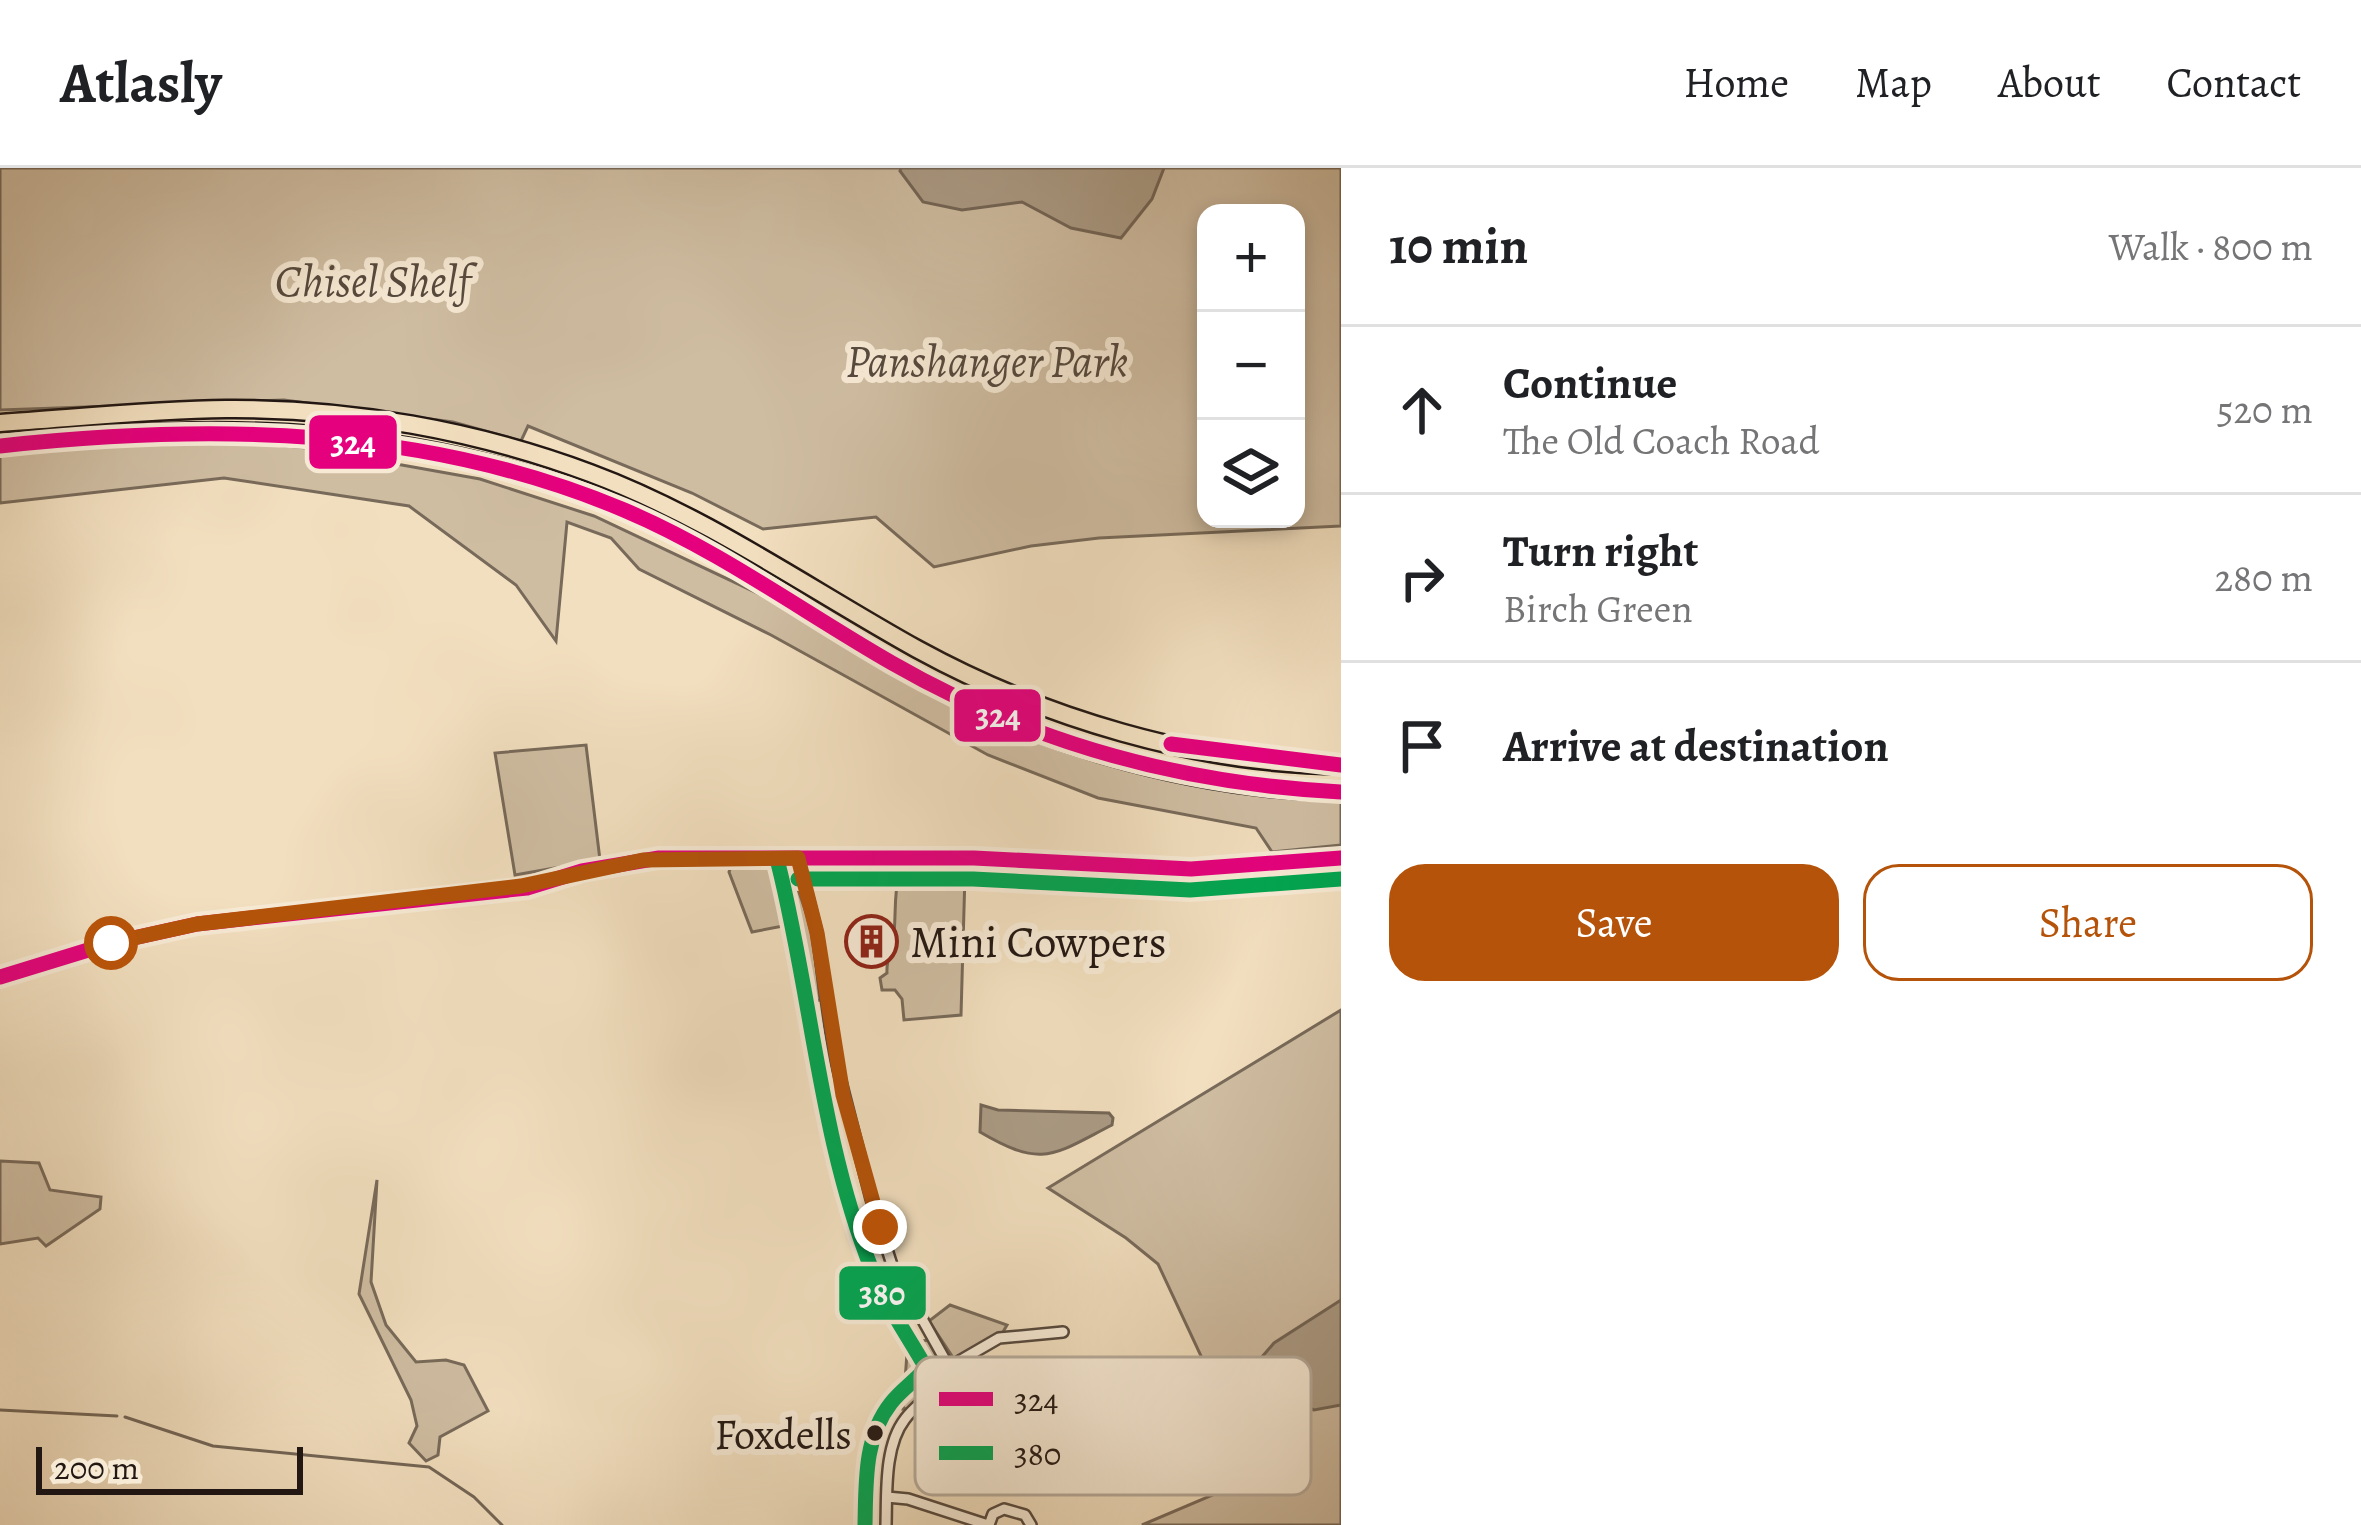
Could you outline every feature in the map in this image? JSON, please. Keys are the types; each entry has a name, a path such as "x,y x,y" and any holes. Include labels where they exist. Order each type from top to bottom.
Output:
{"highway":[{"path":"0,423 231,409 363,419 476,436 653,499 935,658 1046,707 1187,747 1341,765"},
{"path":"0,446 203,429 272,430 339,434 509,470 576,491 663,528 896,665 1006,719 1097,751 1190,774 1293,790 1341,792"}],"street":[{"path":"798,858 817,933 834,1054 871,1199 892,1265 944,1357"},
{"path":"0,977 111,943 197,924 521,886 643,860 974,858 1191,869 1341,858"},
{"path":"965,1357 999,1337 1063,1332"},
{"path":"886,1525 893,1451 905,1418 915,1408"},
{"path":"887,1497 988,1525 993,1514 1004,1509 1024,1515 1031,1525"}],"green space":[{"name":"Panshanger Park","path":"0,168 1341,168 1341,526 1305,528 1305,204 1197,204 1197,528 1301,528 1099,538 1031,546 934,567 876,517 763,529 692,493 528,426 521,441 453,422 284,400 0,410"},
{"path":"208,439 307,448 480,479 594,516 774,601 986,719 1131,771 1341,800 1341,845 1272,852 1256,828 1098,798 988,755 771,635 639,569 611,538 567,522 556,641 516,585 409,506 224,478 0,503 0,454"},
{"path":"586,745 600,860 515,875 495,753"},
{"path":"732,864 791,869 812,930 820,1000 806,1003 783,926 752,932 729,872"},
{"path":"899,873 965,874 961,1015 904,1020 902,999 895,990 882,990 880,978 887,973"},
{"path":"1341,1010 1341,1525 1142,1525 1213,1495 1311,1495 1311,1357 1202,1357 1158,1264 1048,1188"},
{"path":"0,1161 39,1163 50,1190 101,1197 100,1209 46,1246 38,1238 0,1244"},
{"path":"377,1180 371,1282 386,1325 416,1362 446,1360 464,1365 488,1411 440,1437 438,1455 426,1461 409,1443 417,1426 411,1400 359,1294"},
{"path":"950,1305 1007,1325 1003,1332 953,1357 929,1321"},
{"path":"930,1340 940,1357 915,1357 915,1404 903,1409 907,1353"}],"shaded area":[{"path":"901,168 1164,168 1152,199 1121,238 1071,228 1022,202 962,210 923,202"},
{"path":"981,1105 998,1110 1109,1113 1113,1118 1112,1125 1075,1144 1034,1154 980,1132"},
{"path":"1341,1300 1341,1405 1311,1408 1311,1357 1262,1357 1274,1343"}],"waterway":[{"path":"0,1410 117,1416"},
{"path":"125,1417 213,1446 429,1467 474,1497 502,1525"}],"transit line":[{"name":"324","path":"0,446 159,434 238,434 317,438 472,461 549,482 659,526 892,663 998,716 1053,737 1223,780 1341,792"},
{"name":"324","path":"1171,744 1341,765"},
{"name":"324","path":"0,977 111,943 197,924 527,888 582,871 659,858 974,858 1191,869 1341,858"},
{"name":"380","path":"778,863 828,1120 854,1221 877,1283 919,1357"},
{"name":"380","path":"798,879 973,879 1190,890 1341,879"},
{"name":"380","path":"865,1525 868,1461 876,1430 891,1403 915,1379"}],"place":[{"name":"Mini Cowpers","path":"871,941"},
{"name":"Foxdells","path":"875,1433"}],"route":[{"path":"111,943 197,924 521,886 643,860 798,858 817,933 843,1095 880,1227"}],"park label":[{"name":"Chisel Shelf","path":"372,280"}]}
